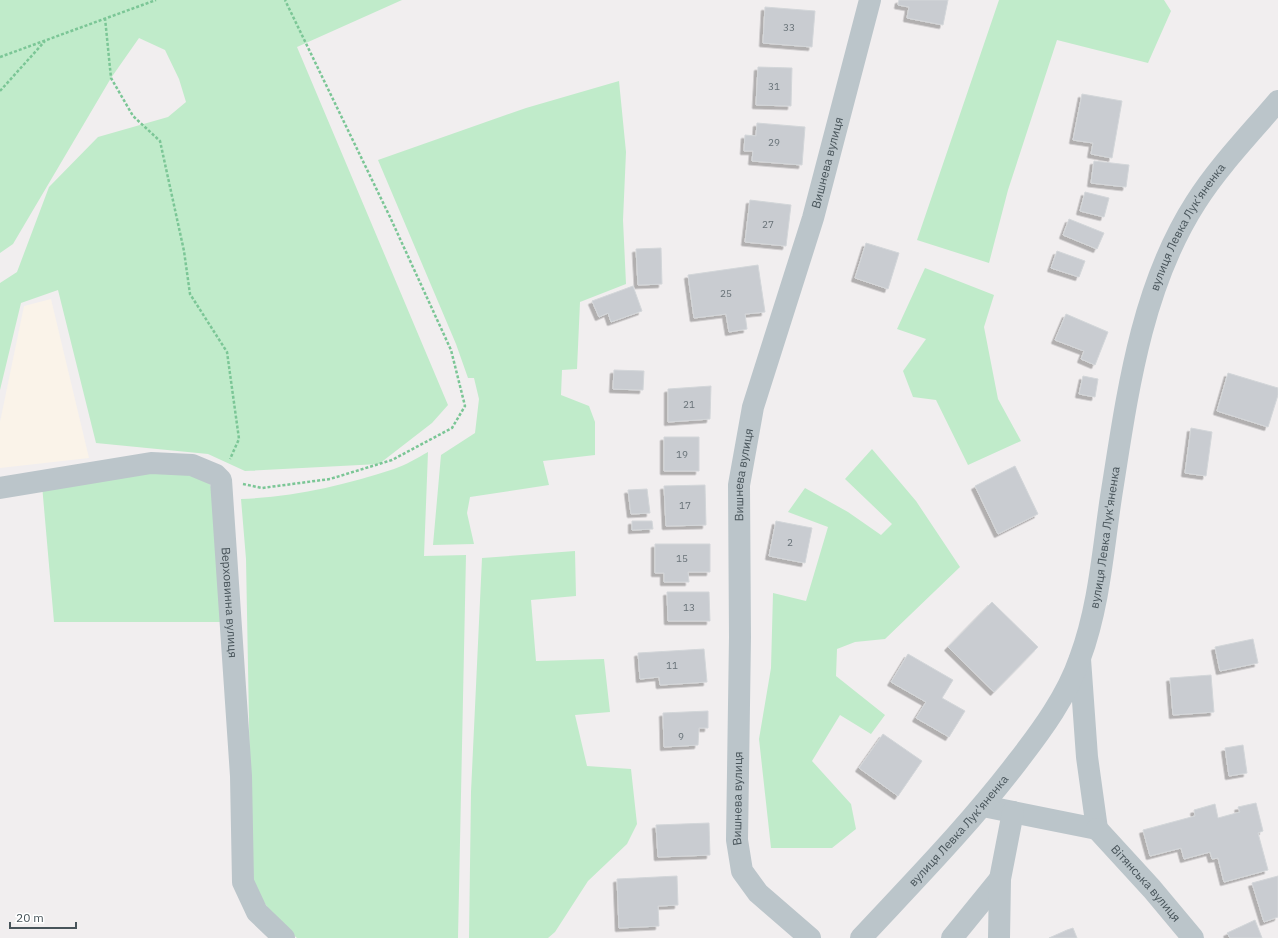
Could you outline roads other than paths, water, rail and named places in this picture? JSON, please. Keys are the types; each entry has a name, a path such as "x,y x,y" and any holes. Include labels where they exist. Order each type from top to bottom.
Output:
{"street":[{"name":"Вишнева вулиця","path":"810,938 758,893 742,871 737,840 740,637 739,485 753,407 813,218 870,0"},
{"name":"вулиця Левка Лук'яненка","path":"861,938 983,806 1041,729 1060,701 1080,659 1093,611 1121,440 1133,374 1148,306 1170,250 1195,203 1226,161 1278,101"},
{"name":"Верховинна вулиця","path":"0,488 151,463 192,465 216,475 221,480 240,776 243,882 257,912 284,938"},
{"path":"983,806 1097,829 1087,757 1080,659"},
{"path":"999,938 1000,879 1014,812"},
{"name":"Вітянська вулиця","path":"1097,829 1152,889 1193,938"},
{"path":"952,938 1000,879"}]}
